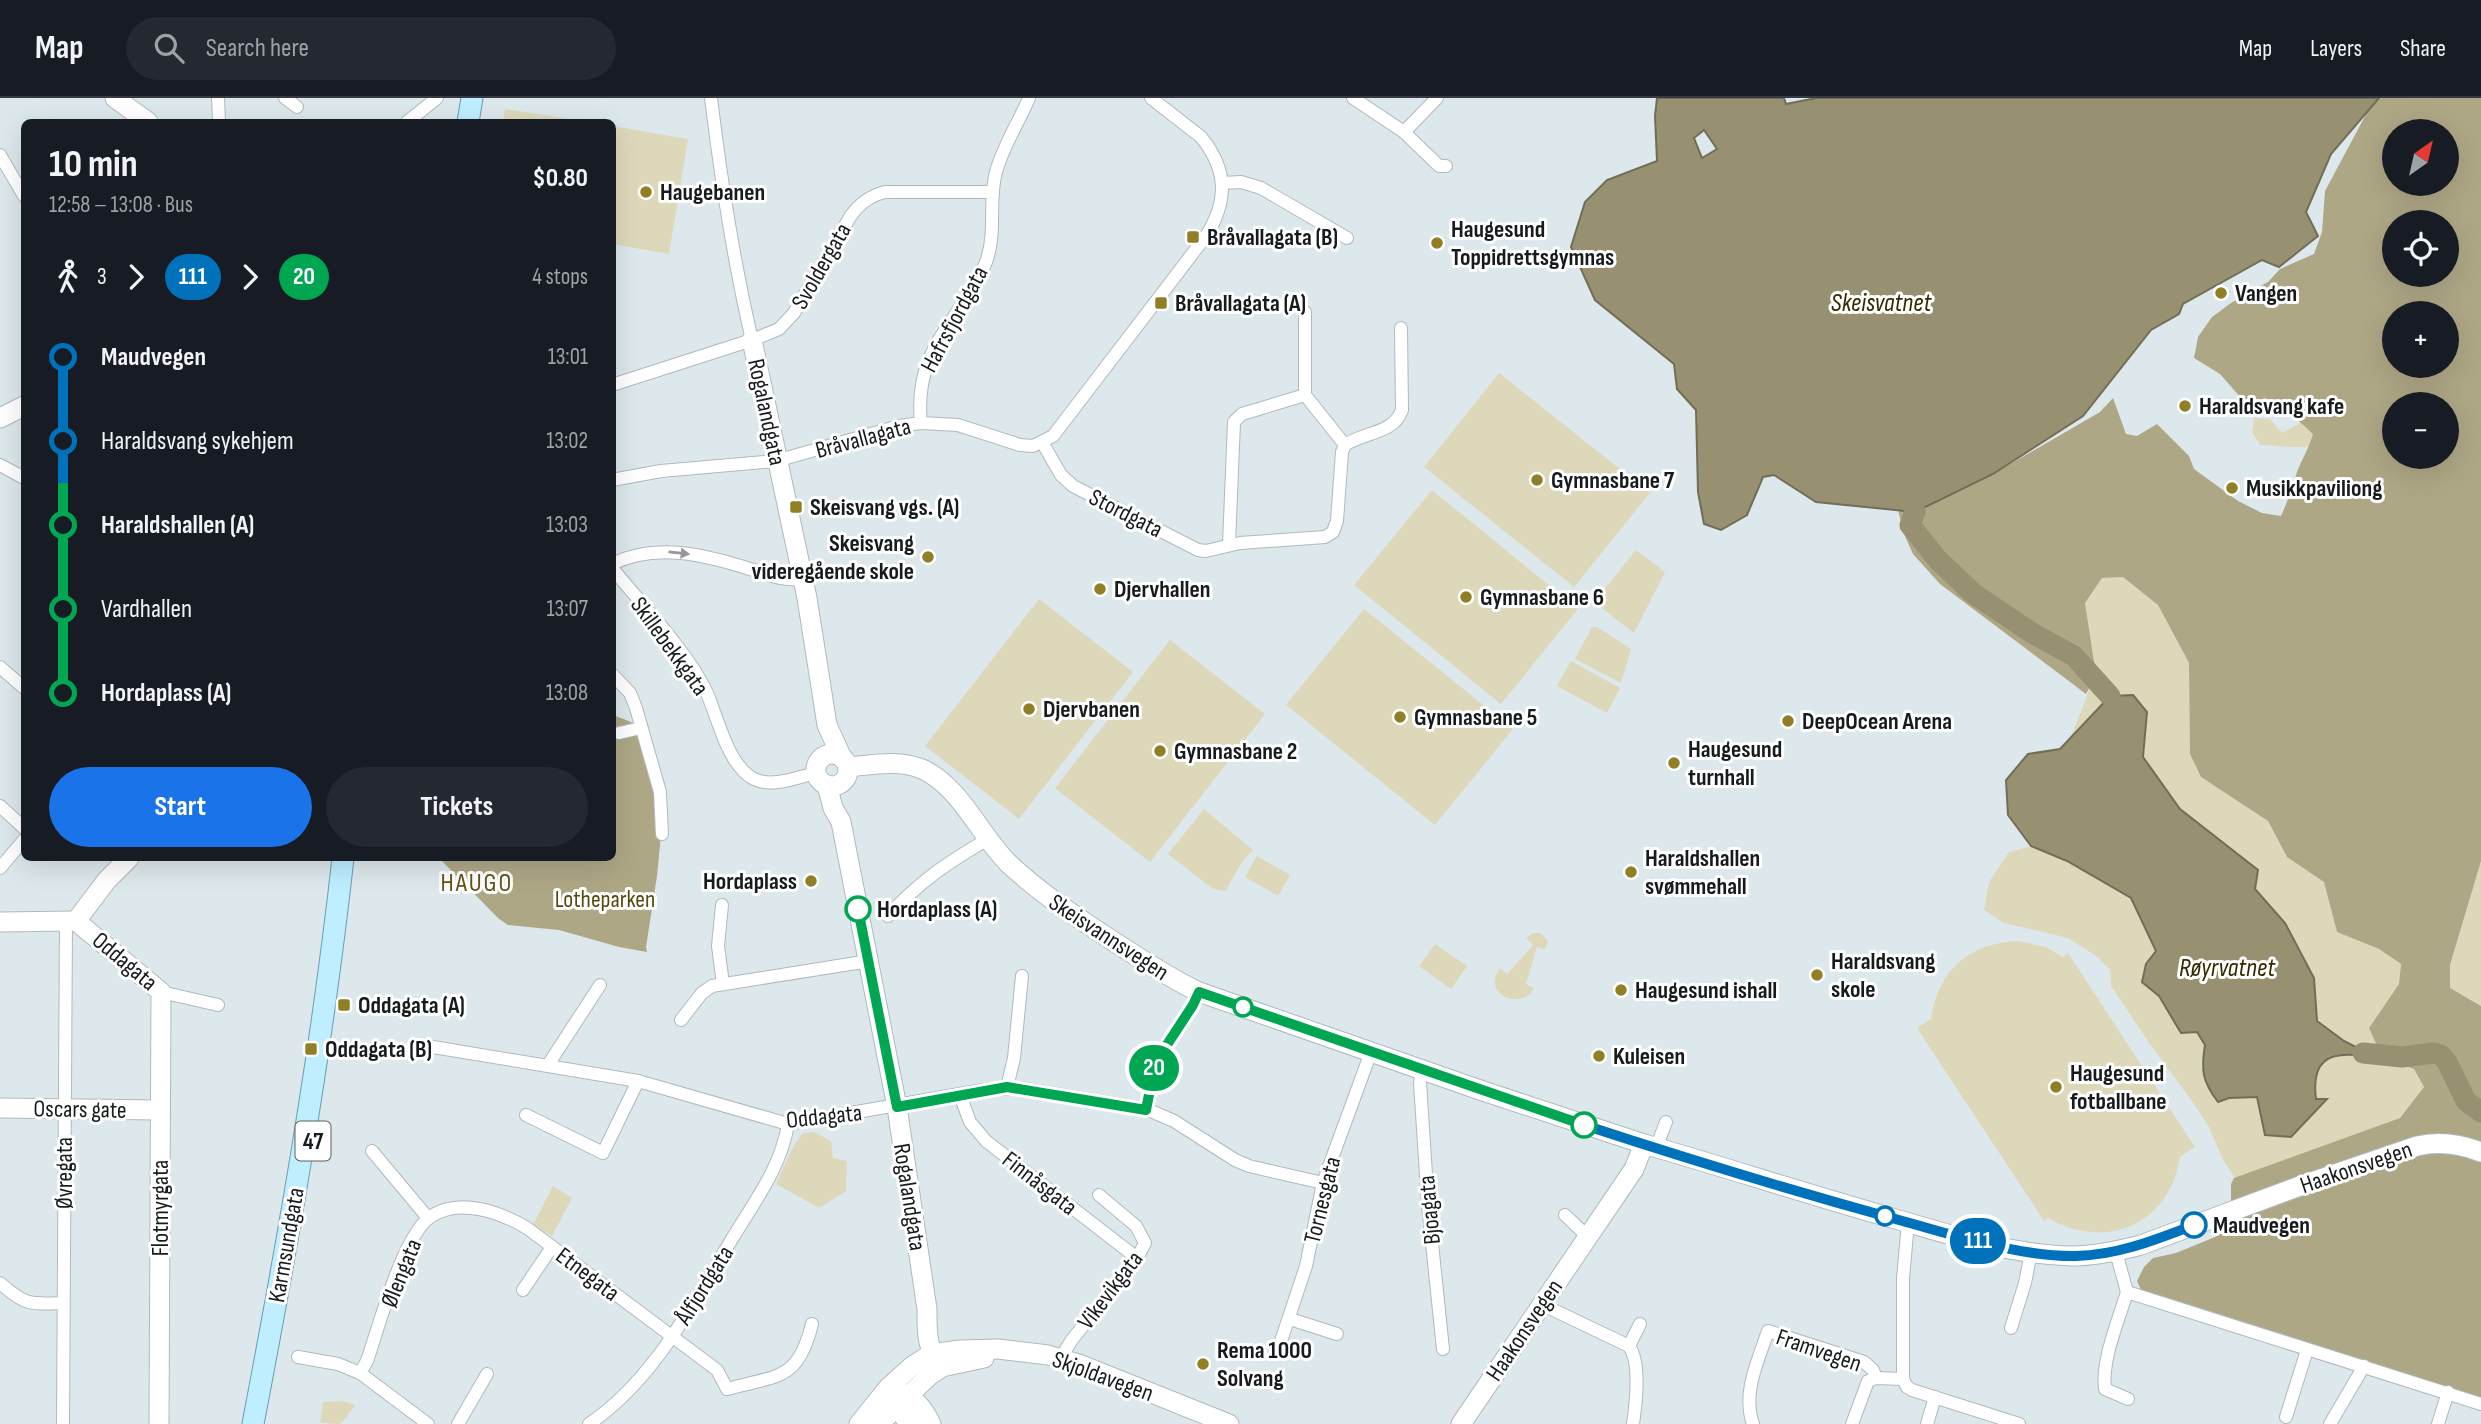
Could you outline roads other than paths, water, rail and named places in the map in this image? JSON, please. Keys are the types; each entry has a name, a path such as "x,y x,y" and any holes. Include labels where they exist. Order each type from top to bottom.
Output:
{"main road":[{"path":"468,119 472,98"},
{"path":"480,119 483,98"},
{"name":"Karmsundgata","path":"253,1424 309,1115 330,975 343,861"},
{"name":"Karmsundgata","path":"268,1424 270,1387 323,1086 354,861"}],"street":[{"path":"115,98 144,119"},
{"path":"218,98 219,119"},
{"path":"285,98 297,107"},
{"path":"411,119 438,98"},
{"name":"Rogalandgata","path":"711,98 728,226 803,579 827,725 823,734 897,1107 927,1309 938,1330 939,1358"},
{"name":"Hafrsfjordgata","path":"921,422 919,399 928,360 979,275 990,249 995,173 1029,98"},
{"path":"1042,442 1063,425 1206,236 1220,210 1223,183 1216,162 1202,137 1151,98"},
{"path":"1353,98 1404,132 1439,166 1446,166"},
{"path":"1404,132 1437,98"},
{"path":"0,155 21,186"},
{"path":"1223,183 1241,182 1261,188 1347,238"},
{"name":"Svoldergata","path":"616,384 779,329 788,322 850,217 874,194 993,192"},
{"path":"1306,312 1305,395 1345,445 1399,420 1402,411 1401,328"},
{"path":"1228,544 1234,422 1242,414 1305,395"},
{"path":"0,418 21,408"},
{"name":"Bråvallagata","path":"616,479 671,470 776,461 921,422 958,425 1020,445 1033,446 1042,442"},
{"name":"Stordgata","path":"1042,442 1061,475 1073,486 1198,550 1206,551 1228,544 1325,537 1333,532 1337,521 1342,452 1345,445"},
{"path":"0,465 21,476"},
{"name":"Skillebekkgata","path":"616,565 654,551 672,552 727,562 781,580 803,579"},
{"name":"Skillebekkgata","path":"616,571 686,660 704,688 731,755 739,767 755,780 777,782 832,771"},
{"path":"0,667 21,685"},
{"path":"616,678 630,693 660,792 662,834"},
{"path":"618,733 640,728"},
{"name":"Skeisvannsvegen","path":"832,771 891,764 920,768 934,775 1021,875 1064,909 1164,974 1199,992 1650,1146"},
{"path":"0,806 21,825"},
{"path":"888,916 911,890 929,876 988,839"},
{"path":"0,869 21,844"},
{"path":"0,922 71,921 126,861"},
{"path":"722,905 718,946 723,984"},
{"name":"Oddagata","path":"71,921 161,992 218,1005"},
{"name":"Øvregata","path":"63,1424 64,1109 71,921"},
{"path":"681,1020 702,993 712,986 869,961"},
{"path":"1007,1087 1014,1058 1022,976"},
{"path":"548,1065 600,985"},
{"name":"Flotmyrgata","path":"159,1424 161,992"},
{"path":"1146,1110 1155,1063 1199,992"},
{"name":"Oddagata","path":"433,1047 638,1081 788,1124 1007,1087 1146,1110 1174,1121 1249,1166 1323,1183"},
{"name":"Tornesgata","path":"1278,1350 1306,1266 1323,1183 1371,1052"},
{"name":"Bjoagata","path":"1422,1070 1420,1083 1427,1196 1443,1349"},
{"path":"526,1115 603,1153 638,1081"},
{"name":"Finnåsgata","path":"960,1096 970,1122 986,1141 1137,1258"},
{"name":"Oscars gate","path":"0,1108 160,1110"},
{"path":"1650,1146 1666,1122"},
{"name":"Ålfjordgata","path":"589,1424 621,1399 637,1382 671,1336 769,1181 785,1140 788,1124"},
{"name":"Haakonsvegen","path":"1461,1424 1650,1146 1908,1223 2031,1252 2073,1256 2116,1252 2141,1245 2417,1146 2430,1143 2463,1145 2481,1152"},
{"name":"Ølengata","path":"360,1373 367,1361 411,1241 428,1218 372,1151"},
{"name":"Vikevikgata","path":"1060,1358 1070,1341 1137,1258 1145,1243 1143,1236 1126,1216 1099,1195"},
{"name":"Etnegata","path":"428,1218 442,1211 477,1208 511,1218 717,1370 727,1389 791,1369 801,1358 812,1324"},
{"path":"1565,1215 1588,1237"},
{"path":"1903,1379 1903,1278 1908,1223"},
{"path":"523,1290 552,1247"},
{"path":"2011,1328 2031,1252"},
{"path":"2116,1252 2127,1292 2104,1380 2105,1389 2128,1399"},
{"path":"0,1283 17,1299 30,1304 63,1303"},
{"path":"2127,1292 2481,1404"},
{"path":"1541,1304 1629,1346 1636,1365 1633,1424"},
{"path":"1290,1319 1337,1334"},
{"path":"1629,1346 1640,1324"},
{"name":"Framvegen","path":"1753,1424 1748,1410 1749,1390 1768,1331 1864,1362 1876,1378"},
{"path":"2286,1417 2307,1350"},
{"name":"Skjoldavegen","path":"859,1424 888,1388 911,1367 939,1358 1001,1356 1014,1352 1060,1358 1228,1424"},
{"path":"298,1357 338,1364 360,1373 428,1424"},
{"name":"Skjoldavegen","path":"879,1424 930,1375 939,1358"},
{"path":"2330,1424 2364,1366"},
{"path":"458,1424 487,1374"},
{"name":"Framvegen","path":"1852,1424 1868,1381 1876,1378 1903,1379 1907,1387 2020,1424"},
{"path":"888,1388 903,1402 926,1412 931,1424"},
{"path":"2438,1424 2448,1392"},
{"path":"1927,1424 1935,1397"},
{"path":"903,1402 911,1424"}],"water":[{"name":"Skeisvatnet","path":"1657,98 1784,98 1786,104 1816,98 2379,98 2331,154 2306,212 2318,236 2279,267 2262,260 2183,304 2179,314 2151,330 2083,416 1993,474 1915,512 1816,502 1774,475 1763,477 1747,515 1721,530 1704,524 1698,492 1696,410 1677,389 1674,364 1595,300 1571,247 1585,202 1607,180 1657,161","holes":["1704,130 1717,149 1702,158 1694,138"]},
{"name":"Røyrvatnet","path":"2133,695 2147,712 2143,757 2180,809 2258,870 2255,889 2285,923 2314,978 2317,1021 2344,1041 2364,1051 2363,1056 2340,1055 2324,1061 2316,1076 2316,1099 2327,1099 2291,1137 2265,1135 2257,1097 2229,1098 2218,1102 2213,1095 2204,1075 2205,1045 2197,1032 2181,1033 2159,996 2142,982 2146,964 2156,951 2131,898 2067,861 2031,846 2008,815 2006,780 2028,754 2060,749 2110,696"}],"waterway":[{"path":"1915,512 1910,525 1938,560 1974,594 2032,633 2074,656 2110,696"},
{"path":"2363,1053 2402,1057 2434,1053 2441,1055 2466,1101 2481,1112"}],"place":[{"name":"Haugebanen","path":"646,192"},
{"name":"Bråvallagata (B)","path":"1193,237"},
{"name":"Haugesund Toppidrettsgymnas","path":"1437,243"},
{"name":"Vangen","path":"2221,293"},
{"name":"Bråvallagata (A)","path":"1161,303"},
{"name":"Haraldsvang kafe","path":"2185,406"},
{"name":"Gymnasbane 7","path":"1537,480"},
{"name":"Musikkpaviliong","path":"2232,488"},
{"name":"Skeisvang vgs. (A)","path":"796,507"},
{"name":"Skeisvang videregående skole","path":"928,557"},
{"name":"Djervhallen","path":"1100,589"},
{"name":"Gymnasbane 6","path":"1466,597"},
{"name":"Djervbanen","path":"1029,709"},
{"name":"Gymnasbane 5","path":"1400,717"},
{"name":"DeepOcean Arena","path":"1788,721"},
{"name":"Gymnasbane 2","path":"1160,751"},
{"name":"Haugesund turnhall","path":"1674,763"},
{"name":"Haraldshallen svømmehall","path":"1631,872"},
{"name":"Hordaplass","path":"811,881"},
{"name":"Hordaplass (A)","path":"858,909"},
{"name":"Haraldsvang skole","path":"1817,975"},
{"name":"Haugesund ishall","path":"1621,990"},
{"name":"Oddagata (A)","path":"344,1005"},
{"name":"Oddagata (B)","path":"311,1049"},
{"name":"Kuleisen","path":"1599,1056"},
{"name":"Haugesund fotballbane","path":"2056,1087"},
{"name":"Maudvegen","path":"2194,1225"},
{"name":"Rema 1000 Solvang","path":"1203,1364"}],"district":[{"name":"HAUGO","path":"477,882"}],"park label":[{"name":"Lotheparken","path":"605,899"}]}
